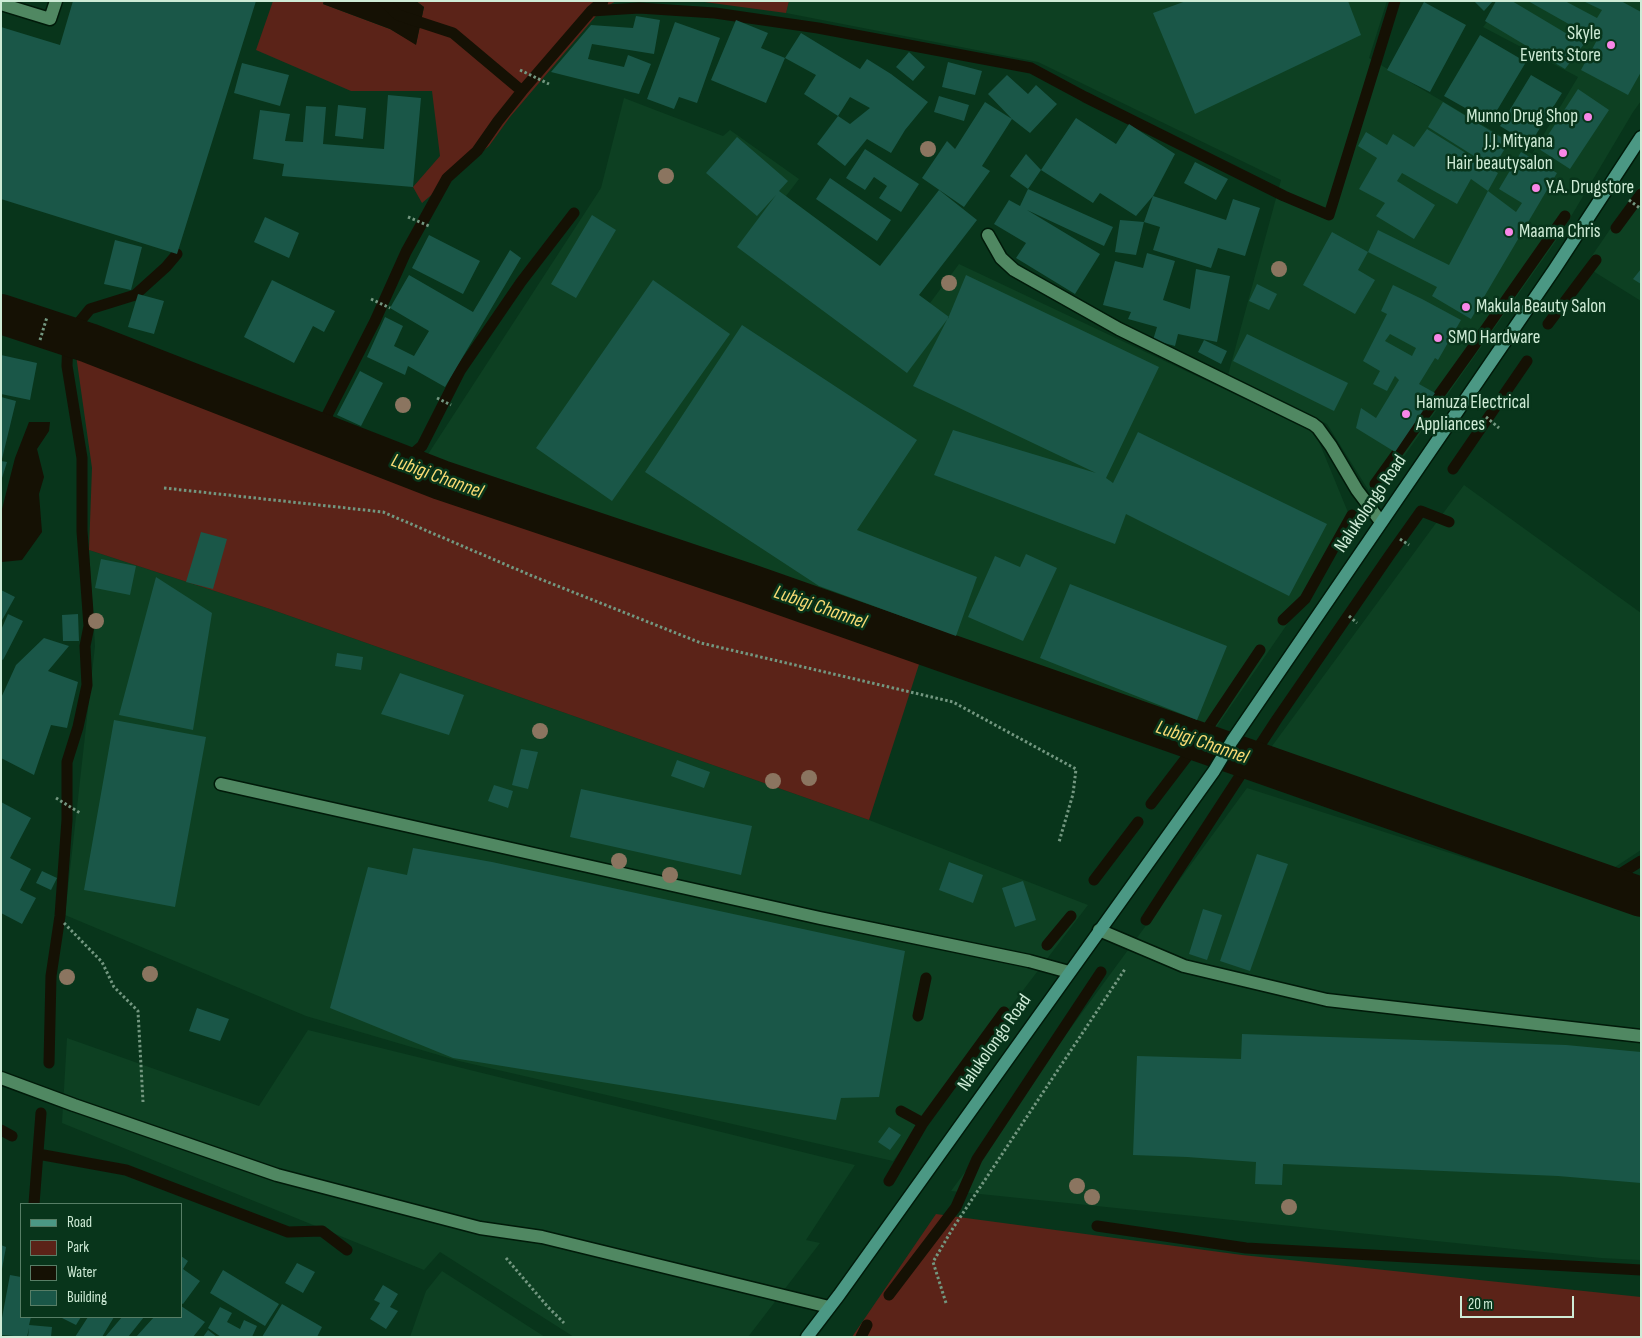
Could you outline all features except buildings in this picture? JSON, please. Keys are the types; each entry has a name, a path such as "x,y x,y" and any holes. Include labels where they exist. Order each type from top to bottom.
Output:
{"street":[{"path":"1,4 50,19 56,1"},
{"name":"Nalukolongo Road","path":"807,1337 1214,771 1232,741 1554,270 1641,138"},
{"path":"988,235 1001,258 1021,274 1119,329 1313,424 1331,446 1357,490 1381,522"},
{"path":"221,784 820,918 1029,960 1069,972"},
{"path":"1099,930 1184,966 1327,1000 1641,1036"},
{"path":"1,1078 277,1175 480,1228 542,1237 830,1307"}],"path":[{"path":"520,70 549,84"},
{"path":"1628,199 1641,209"},
{"path":"408,217 429,226"},
{"path":"371,299 390,308"},
{"path":"40,340 47,317"},
{"path":"437,398 451,404"},
{"path":"164,488 383,512 530,575 701,643 953,702 1076,769 1073,794 1059,842"},
{"path":"56,798 80,813"},
{"path":"64,923 102,962 114,987 138,1011 144,1108"},
{"path":"946,1303 933,1262 953,1228 1139,947"},
{"path":"480,1228 564,1324"}],"shaded area":[{"path":"789,1 1387,1 1369,58 1532,154 1578,77 1483,27 1503,1 1641,1 1641,101 1560,235 1374,499 1327,424 1228,375 1281,180 1038,62 786,13"},
{"path":"624,98 723,136 730,130 799,179 786,196 930,303 959,264 1315,432 1354,527 1211,735 421,465 601,188"},
{"path":"1641,184 1641,301 1585,266"},
{"path":"1464,485 1641,613 1641,850 1603,875 1264,757"},
{"path":"89,550 270,609 869,820 1088,905 893,1161 459,1061 306,1016 65,915 95,646"},
{"path":"1247,788 1606,903 1641,916 1641,1260 1601,1258 951,1191"},
{"path":"308,1030 855,1165 806,1240 820,1243 748,1337 574,1337 440,1252 424,1270 62,1123 67,1038 259,1106"},
{"path":"442,1271 545,1337 410,1337 426,1291"}],"green space":[{"path":"273,1 324,1 323,4 390,29 416,44 424,7 416,1 616,1 601,10 510,117 489,146 422,203 413,187 440,156 432,91 351,91 256,50"},
{"path":"697,1 789,1 786,13"},
{"path":"76,355 332,453 922,655 869,820 270,609 89,550 92,468"},
{"path":"936,1214 1242,1255 1641,1297 1641,1337 852,1337"}],"water":[{"path":"324,1 416,1 424,7 416,45 390,29 323,4"},
{"path":"29,422 50,422 49,431 37,449 44,477 39,494 42,532 22,560 2,562 1,513 15,458"}],"waterway":[{"path":"384,1 398,15 453,33 522,91"},
{"path":"318,433 375,321 406,252 447,178 477,151 522,91 591,11 603,1"},
{"path":"591,11 639,8 715,13 818,28 1031,68 1284,196 1329,215 1395,1"},
{"path":"1616,228 1641,194"},
{"path":"400,465 422,446 460,371 521,282 574,213"},
{"path":"1375,484 1565,216"},
{"path":"49,1063 51,976 60,916 67,820 67,762 78,727 87,685 85,646 89,626 82,531 82,458 67,366 68,336 90,309 135,295 166,267 177,254"},
{"path":"1548,324 1596,260"},
{"name":"Lubigi Channel","path":"1,314 89,343 441,480 750,584 1641,897"},
{"path":"1453,469 1527,361"},
{"path":"1146,920 1277,719 1421,511 1449,522"},
{"path":"1283,620 1305,599 1352,515"},
{"path":"1151,804 1199,741 1260,650"},
{"path":"1094,880 1138,822"},
{"path":"1604,884 1641,861"},
{"path":"1047,945 1071,916"},
{"path":"889,1295 956,1207 977,1159 1101,972"},
{"path":"918,1016 926,978"},
{"path":"901,1111 923,1123 1004,1012"},
{"path":"34,1203 41,1113"},
{"path":"889,1181 923,1123"},
{"path":"1,1130 12,1136"},
{"path":"38,1154 126,1170 288,1232 322,1231 347,1250"},
{"path":"1097,1226 1246,1248 1641,1270"},
{"path":"861,1337 867,1325"}],"place":[{"name":"Skyle Events Store","path":"1611,45"},
{"name":"Munno Drug Shop","path":"1588,117"},
{"name":"J.J. Mityana Hair beautysalon","path":"1563,153"},
{"name":"Y.A. Drugstore","path":"1536,188"},
{"name":"Maama Chris","path":"1509,232"},
{"name":"Makula Beauty Salon","path":"1466,307"},
{"name":"SMO Hardware","path":"1438,338"},
{"name":"Hamuza Electrical Appliances","path":"1406,414"}]}
